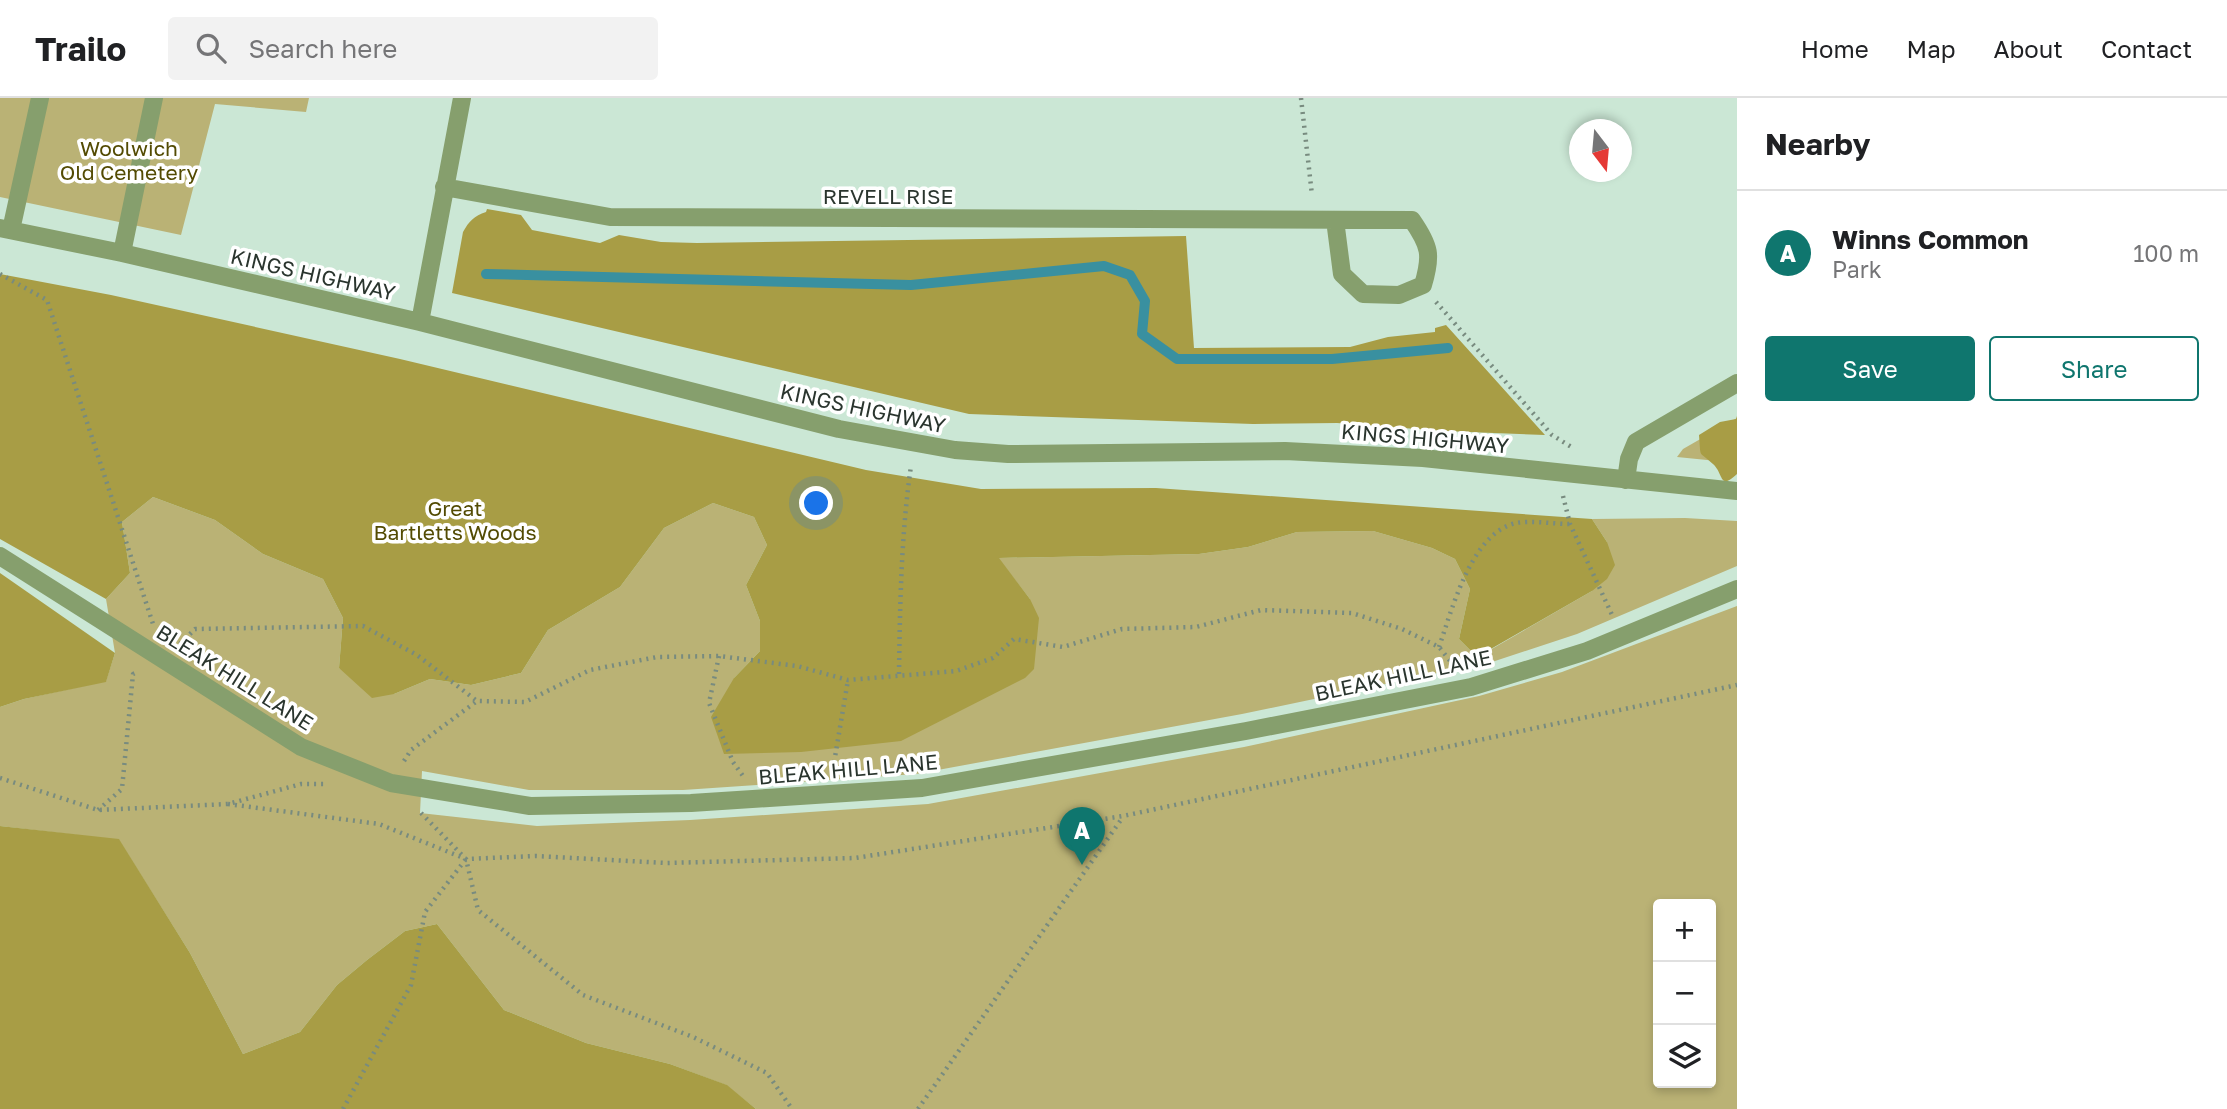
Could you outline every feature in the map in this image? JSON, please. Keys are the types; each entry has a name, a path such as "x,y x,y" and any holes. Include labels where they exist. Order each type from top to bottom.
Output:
{"street":[{"path":"6,229 40,98"},
{"path":"122,253 154,98"},
{"path":"420,322 461,98"},
{"name":"REVELL RISE","path":"444,187 610,217 1412,220 1427,241 1429,263 1423,285"},
{"path":"1335,220 1342,274 1363,294 1399,295 1423,285"},
{"name":"KINGS HIGHWAY","path":"6,229 420,322 839,429 914,444 1008,454 1285,451 1423,458 1737,491"},
{"path":"1626,480 1629,459 1636,442 1737,383"},
{"name":"BLEAK HILL LANE","path":"0,556 301,747 391,783 530,806 691,803 922,788 1259,728 1471,687 1587,651 1737,589"}],"path":[{"path":"1301,98 1315,220"},
{"path":"0,274 47,300 165,659"},
{"path":"1423,285 1552,435 1584,454"},
{"path":"899,674 905,506 914,444"},
{"path":"1557,473 1570,524 1622,637"},
{"path":"1439,647 1470,563 1491,537 1515,523 1570,524"},
{"path":"98,810 122,789 134,674 165,659 195,629 363,626 416,655 477,701 524,702 590,670 657,657 719,656 797,666 848,680 956,671 993,658 1014,639 1063,647 1122,629 1196,627 1261,610 1352,613 1402,629 1439,647 1471,687"},
{"path":"719,656 709,703 733,762 760,799"},
{"path":"829,794 848,680"},
{"path":"0,778 98,810 228,804 379,824 467,859 536,856 666,863 855,858 1123,816 1737,685"},
{"path":"477,701 411,750 391,783 467,859 478,910 583,995 693,1037 767,1073 792,1109"},
{"path":"228,804 301,784 327,784"},
{"path":"918,1109 1123,816"},
{"path":"343,1109 411,985 425,912 467,859"}],"green space":[{"name":"Woolwich Old Cemetery","path":"0,98 309,98 306,112 215,104 181,235 0,197"},
{"path":"487,209 521,215 532,230 600,243 619,235 661,242 697,243 1186,236 1194,348 1350,347 1388,337 1435,332 1435,328 1446,325 1545,435 1337,423 1253,424 969,414 452,293 463,232 472,219"},
{"name":"Great Bartletts Woods","path":"0,274 111,295 400,359 866,470 981,489 1156,488 1592,519 1607,542 1615,565 1607,579 1592,591 1489,650 1475,655 1459,639 1470,589 1455,559 1432,548 1373,531 1297,532 1248,547 1199,554 999,558 1030,599 1039,618 1034,669 1025,678 901,741 801,752 724,754 711,717 734,678 760,651 760,621 746,585 767,545 754,517 713,503 664,528 620,587 548,630 521,673 471,685 430,679 394,694 372,698 339,668 343,618 323,579 263,554 215,520 153,497 122,522 130,573 106,599 0,539"},
{"path":"1737,416 1737,474 1724,481 1713,464 1701,454 1699,435 1720,422 1736,419"},
{"path":"1737,418 1737,463 1677,457 1683,449"},
{"path":"153,497 215,520 263,554 323,579 343,618 339,668 394,694 430,679 471,685 521,673 548,630 620,587 664,528 713,503 754,517 767,545 746,585 760,621 760,651 734,678 1030,599 998,558 1199,554 1248,547 1297,532 1373,531 1432,548 1455,559 1470,589 1459,639 1475,655 1490,650 1592,591 1607,542 1592,519 1685,518 1737,521 1737,566 1577,634 1495,661 1242,714 916,774 683,790 529,790 422,771 420,813 537,826 690,820 928,804 1244,747 1479,696 1562,672 1737,606 1737,1109 756,1109 726,1085 670,1064 586,1043 504,1010 437,924 405,931 367,960 337,985 300,1032 243,1054 190,953 119,840 0,826 0,707 106,681 115,653 106,599 130,573 122,522"},
{"path":"0,573 115,653 106,682 24,699 0,707"},
{"path":"0,826 119,839 190,953 243,1054 300,1032 337,985 367,960 405,931 437,924 504,1010 586,1043 670,1064 727,1085 756,1109 0,1109"}],"waterway":[{"path":"486,274 911,285 1104,266 1130,275 1145,301 1142,334 1177,359 1332,359 1448,348"}],"place":[{"name":"Winns Common","path":"1082,865"}]}
